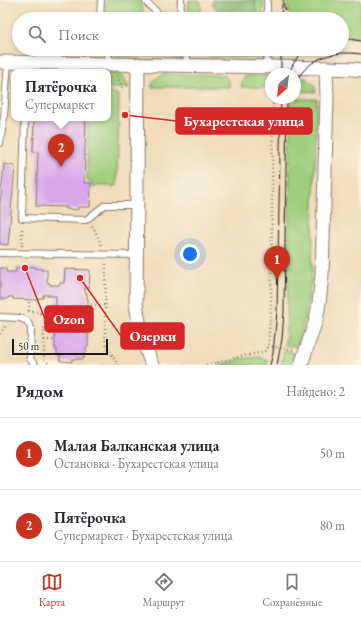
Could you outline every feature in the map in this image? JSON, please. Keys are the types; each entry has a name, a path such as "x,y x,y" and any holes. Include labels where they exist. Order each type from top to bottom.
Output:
{"street":[{"path":"4,62 26,65 114,69 138,64 361,70"},
{"path":"138,64 136,304 141,337 152,365"},
{"path":"300,365 316,320 322,275 327,102 326,68"}],"lane":[{"path":"100,12 101,0"},
{"path":"146,0 146,2 157,12"},
{"path":"180,12 181,0"},
{"path":"267,0 267,12"},
{"path":"108,56 114,69"},
{"path":"186,56 189,65"},
{"path":"267,56 267,67"},
{"path":"0,143 4,117 4,62"},
{"path":"25,121 22,218 86,220 105,205 136,205"},
{"path":"0,253 22,252 136,255"},
{"path":"0,318 20,318 27,322 30,328 30,359 35,365"}],"path":[{"path":"114,69 123,90"},
{"path":"206,365 240,356 263,352 268,346 272,301 274,104"},
{"path":"22,218 22,252"},
{"path":"86,220 95,230 105,254"},
{"path":"106,263 105,339 107,347 118,365"},
{"path":"29,300 29,311"},
{"path":"40,313 49,305 56,304"},
{"path":"91,304 106,305"},
{"path":"44,340 55,340"},
{"path":"268,346 295,350"}],"green space":[{"path":"106,0 139,0 144,12 105,12"},
{"path":"189,0 200,0 202,12 188,12"},
{"path":"213,0 255,0 256,12 218,12 212,3"},
{"path":"255,0 263,0 263,12 256,12"},
{"path":"286,0 361,0 361,38 349,36 349,12 289,12"},
{"path":"208,56 264,56 264,58"},
{"path":"111,73 122,76 129,88 111,88"},
{"path":"165,74 225,75 229,83 229,87 151,87 156,78"},
{"path":"245,76 265,76 265,88 241,87"},
{"path":"302,77 312,82 316,92 301,91"},
{"path":"111,93 117,94 119,99 117,186 92,186 91,182 87,181 88,121 111,121"},
{"path":"301,99 317,99 312,273 305,318 297,346 285,346 288,287 291,104 301,104"},
{"path":"284,351 294,353 290,365 281,365"},
{"path":"258,357 268,360 267,365 218,365 239,360 241,358"}],"building":[{"path":"216,109 225,109 225,116 216,116"},
{"path":"34,121 86,121 84,183 91,183 90,207 78,207 78,210 66,209 66,207 36,206 38,152 33,152"},
{"path":"4,164 15,166 8,245 0,244 0,205"},
{"path":"23,266 47,270 47,283 50,283 50,285 59,285 60,283 64,283 65,269 90,270 89,288 85,288 85,293 87,293 88,299 88,311 87,318 83,318 83,328 86,328 86,334 88,334 88,347 86,347 86,353 84,353 84,359 72,359 72,362 60,361 60,355 57,355 57,349 55,349 55,325 57,325 56,296 43,295 43,298 38,298 38,300 13,299 13,297 8,297 8,299 0,299 0,268 6,268 6,272 16,272 16,268 23,268"}],"tram line":[{"path":"283,0 284,7 287,12"},
{"path":"281,12 282,4"},
{"path":"349,39 361,41"},
{"path":"349,53 361,54"},
{"path":"281,56 281,68"},
{"path":"292,68 299,56"},
{"path":"301,73 315,61 328,56"},
{"path":"270,365 273,353 277,311 281,104"},
{"path":"277,365 282,339 284,312 287,104"}],"place":[{"name":"Бухарестская улица","path":"125,115"},
{"name":"Пятёрочка","path":"61,167"},
{"name":"Ozon","path":"25,268"},
{"name":"Озерки","path":"80,278"},
{"name":"Малая Балканская улица","path":"277,279"}]}
